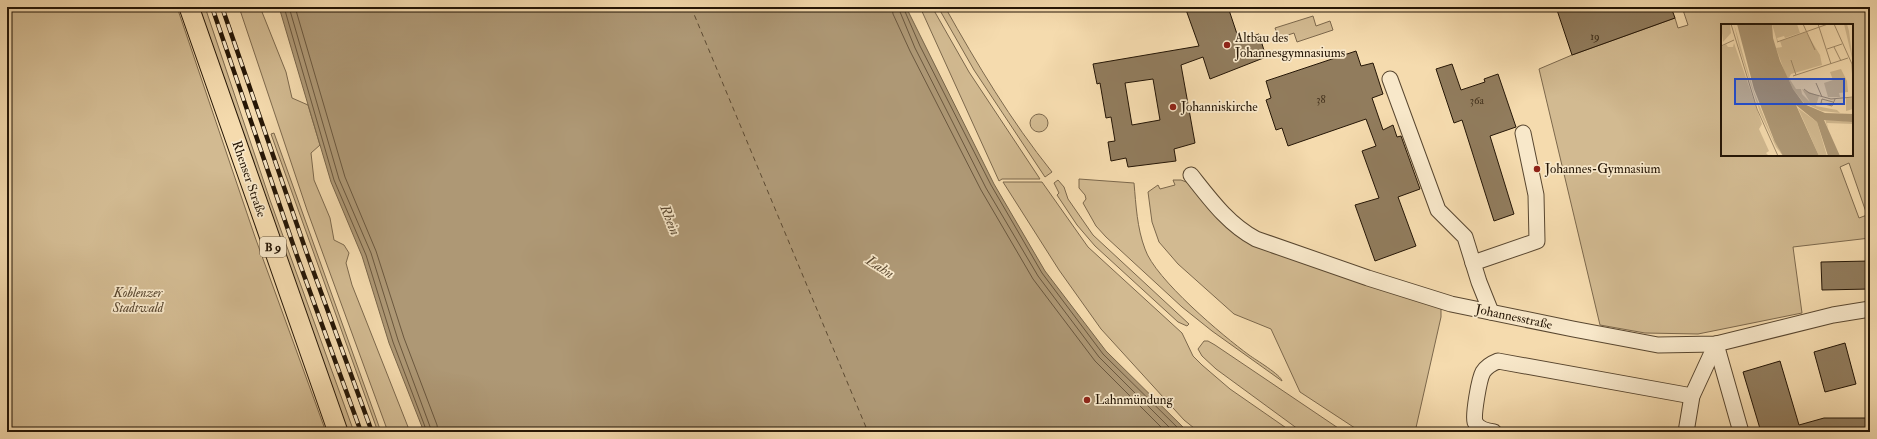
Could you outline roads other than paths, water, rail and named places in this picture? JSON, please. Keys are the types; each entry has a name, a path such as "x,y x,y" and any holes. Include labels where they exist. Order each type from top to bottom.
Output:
{"main road":[{"name":"Rhenser Straße","path":"190,7 207,62 338,432"}],"street":[{"path":"1390,79 1438,210 1465,237 1479,282 1491,312"},
{"path":"1473,263 1537,241 1536,195 1523,133"},
{"name":"Johannesstraße","path":"1191,175 1223,215 1243,232 1256,239 1368,278 1451,304 1491,312 1658,345 1716,344 1833,314 1870,310"},
{"path":"1686,432 1692,396 1716,344"},
{"path":"1716,344 1741,432"},
{"path":"1494,432 1479,428 1475,422 1474,413 1483,372 1493,363 1498,361 1692,396"}],"water":[{"path":"279,7 906,7 994,184 1045,271 1106,351 1188,432 424,432 389,343 362,256 331,182"}],"railway":[{"path":"212,7 297,256 361,432"},
{"path":"222,7 306,251 372,432"}],"place":[{"name":"Altbau des Johannesgymnasiums","path":"1227,45"},
{"name":"Johanniskirche","path":"1173,107"},
{"name":"Johannes-Gymnasium","path":"1537,169"},
{"name":"Lahnmündung","path":"1087,400"}],"water label":[{"name":"Rhein","path":"670,220"},
{"name":"Lahn","path":"880,267"}],"park label":[{"name":"Koblenzer Stadtwald","path":"138,300"}]}
